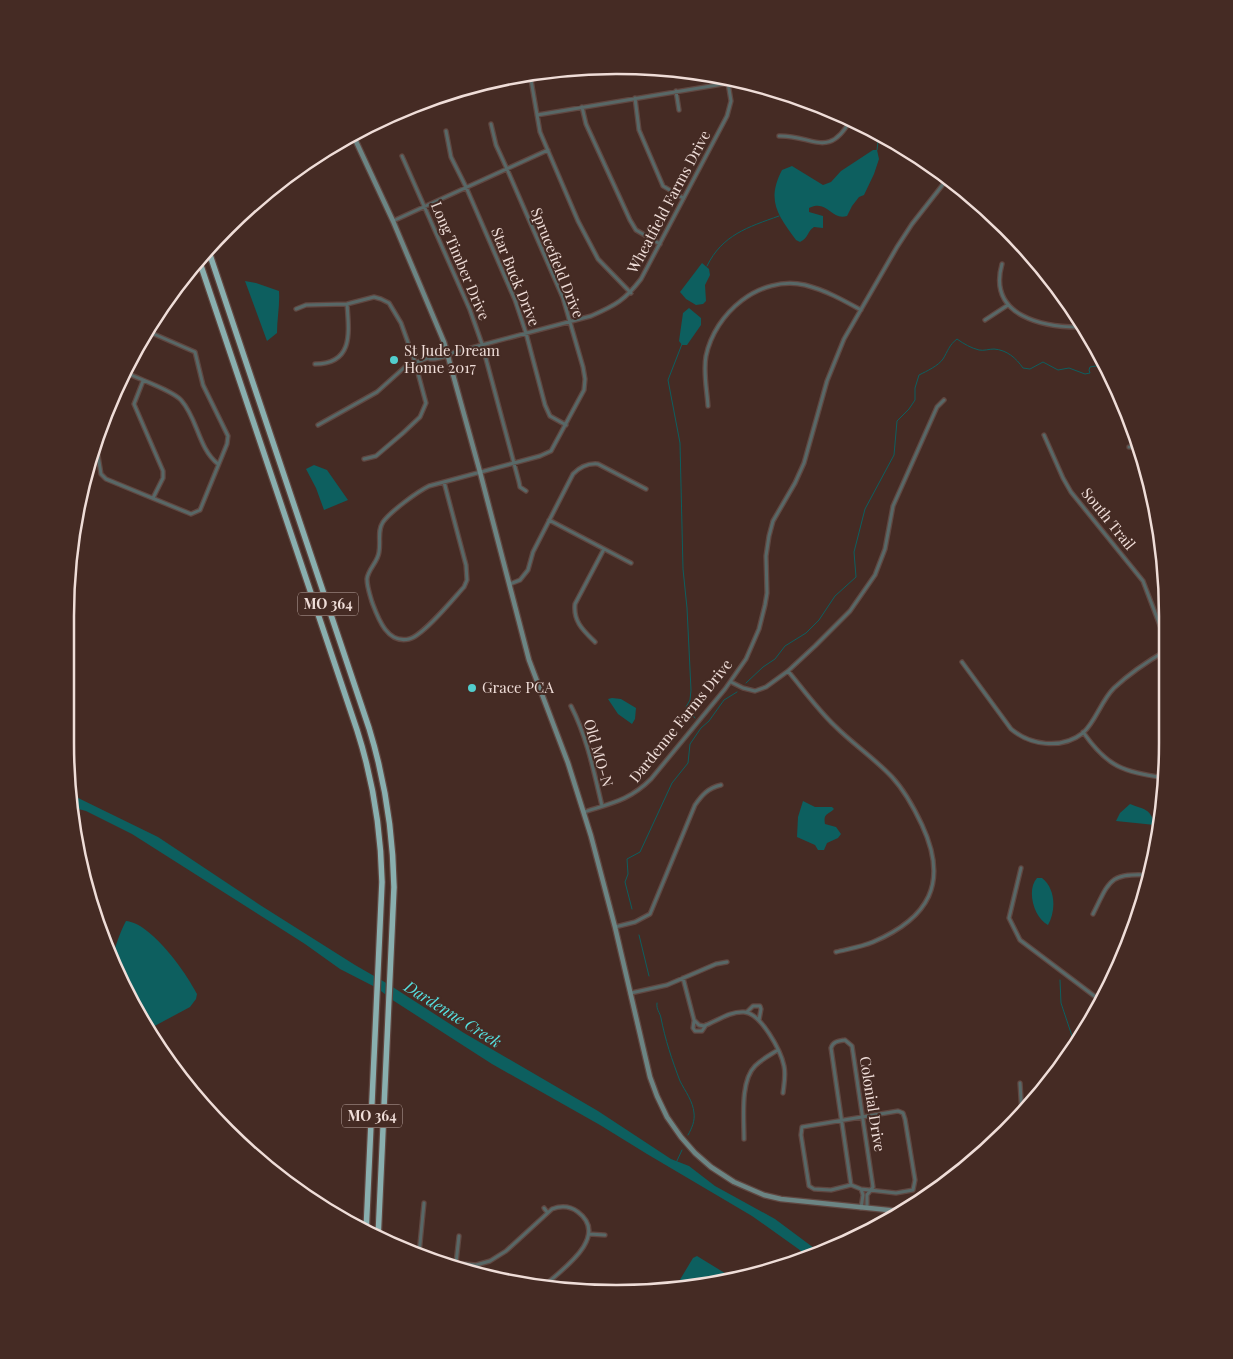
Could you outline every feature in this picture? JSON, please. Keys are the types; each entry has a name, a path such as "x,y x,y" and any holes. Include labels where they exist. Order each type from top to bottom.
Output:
{"highway":[{"name":"MO 364","path":"210,256 363,709 379,760 387,800 393,846 394,886 378,1230"},
{"name":"MO 364","path":"202,266 367,762 375,801 381,855 382,892 366,1224"}],"main road":[{"path":"355,141 393,221 448,354 529,660 568,763 584,812 615,927 650,1077 667,1117 695,1153 712,1167 734,1182 764,1195 781,1199 892,1210"}],"street":[{"path":"531,81 540,132 578,221 598,258 630,293"},
{"path":"537,115 722,84"},
{"name":"Wheatfield Farms Drive","path":"415,362 434,359 482,344 591,316 624,300 641,279 728,116 730,101 728,85"},
{"path":"676,91 679,110"},
{"path":"635,98 639,130 663,186 684,198"},
{"path":"582,107 590,134 633,226 636,230 660,244"},
{"name":"Sprucefield Drive","path":"444,482 466,565 467,580 464,587 421,633 407,640 398,638 384,629 375,609 368,585 369,573 379,554 380,528 383,522 418,491 429,486 540,456 552,451 584,390 583,367 560,290 496,145 492,124"},
{"path":"779,136 789,136 822,143 830,142 844,132 847,126"},
{"name":"Star Buck Drive","path":"446,131 451,157 515,300 550,416 566,425"},
{"path":"393,221 548,150"},
{"name":"Long Timber Drive","path":"402,156 470,310 482,344 520,487 526,491"},
{"name":"Dardenne Farms Drive","path":"584,812 623,800 639,791 731,682 746,659 759,629 767,593 767,549 773,521 804,463 827,381 844,339 897,247 912,224 944,184"},
{"path":"1002,264 999,281 1000,289 1008,305 1018,314 1032,320 1076,327"},
{"path":"708,406 706,357 712,338 720,323 740,301 760,290 776,286 803,285 827,292 861,310"},
{"path":"296,309 306,305 347,304 374,297 387,301 401,323 415,362 426,403 420,418 376,456 364,458"},
{"path":"315,364 333,361 340,357 345,350 348,338 347,304"},
{"path":"985,320 1008,305"},
{"path":"98,457 103,477 191,514 200,510 227,444 228,436 203,385 195,352 153,334"},
{"path":"318,425 378,392 406,366 415,362"},
{"path":"131,375 179,398 186,406 208,455 218,464"},
{"path":"143,381 134,404 163,471 163,478 153,498"},
{"path":"731,682 755,692 766,687 788,671 850,610 875,575 885,549 893,506 937,407 944,400"},
{"name":"South Trail","path":"1044,435 1071,492 1143,581 1159,623"},
{"path":"510,584 520,580 528,570 532,552 573,474 586,465 598,464 646,489"},
{"path":"548,520 631,563"},
{"path":"595,642 582,629 576,620 574,612 575,604 604,549"},
{"path":"962,662 1004,721 1021,736 1044,744 1069,739 1083,732 1112,690 1142,665 1159,655"},
{"path":"788,671 834,726 873,758 893,778 912,804 929,841 935,873 929,897 921,910 903,926 872,942 836,952"},
{"name":"Old MO-N","path":"571,706 580,724 586,743 602,806"},
{"path":"1083,732 1096,750 1109,763 1124,769 1158,777"},
{"path":"615,927 635,922 650,914 695,805 711,788 721,785"},
{"path":"1021,868 1009,918 1020,940 1096,997"},
{"path":"1093,914 1112,880 1124,874 1143,875"},
{"path":"631,993 656,988 716,964 726,962"},
{"path":"683,978 694,1020 693,1028 695,1031 702,1030 706,1025"},
{"path":"694,1020 699,1025 706,1025 732,1014 746,1012 754,1006 760,1006 759,1020"},
{"path":"746,1012 759,1020 781,1056 785,1072 783,1093"},
{"name":"Colonial Drive","path":"851,1185 831,1048 837,1041 846,1040 852,1046 873,1187 867,1195 867,1208"},
{"path":"744,1139 747,1080 757,1064 778,1050"},
{"path":"1020,1083 1021,1104"},
{"path":"898,1111 904,1116 915,1187 910,1191 896,1193 861,1189 851,1185 831,1190 814,1189 809,1186 801,1130 804,1126 862,1117 898,1111"},
{"path":"860,1208 863,1195 861,1189"},
{"path":"419,1248 424,1203"},
{"path":"544,1208 548,1212"},
{"path":"465,1263 481,1264 498,1257 548,1212 556,1208 572,1208 583,1217 587,1224 589,1234 587,1242 576,1257 549,1281"},
{"path":"589,1234 605,1235"},
{"path":"456,1261 460,1236"}],"water":[{"path":"873,150 877,150 879,159 874,174 864,195 859,197 847,216 837,216 821,206 809,208 809,212 823,216 823,228 814,227 803,240 800,242 796,240 779,215 776,207 775,190 782,170 792,166 823,185 831,182 841,171"},
{"path":"702,263 709,269 710,275 705,285 706,301 703,304 696,305 686,299 680,292"},
{"path":"245,281 279,291 277,333 267,341"},
{"path":"689,308 701,318 701,325 687,345 682,345 679,341 683,313"},
{"path":"314,465 327,470 348,500 324,510 316,488 306,469"},
{"path":"608,699 621,699 636,708 635,719 632,724 618,714"},
{"path":"77,797 158,837 355,965 464,1033 598,1111 671,1159 689,1166 715,1186 775,1219 814,1248 802,1252 752,1216 600,1125 492,1064 377,988 340,969 305,944 132,834 78,809"},
{"path":"803,801 815,807 832,807 834,809 825,816 825,824 836,827 841,834 838,838 827,843 824,850 818,850 815,845 797,837 798,817"},
{"path":"1130,804 1149,812 1154,821 1153,825 1116,821 1120,813"},
{"path":"1037,878 1042,878 1047,883 1052,894 1053,907 1048,925 1039,916 1033,903 1032,889"},
{"path":"126,921 136,924 157,939 185,974 197,994 190,1007 154,1026 130,983 115,950"},
{"path":"697,1256 726,1274 679,1282 693,1258"}],"waterway":[{"path":"877,150 878,141"},
{"path":"707,266 713,255 728,239 747,228 779,216"},
{"path":"746,683 775,659 785,646 806,633 819,620 835,596 856,577 854,552 865,509 894,455 897,421 915,400 915,388 919,375 941,362 954,341 957,339 979,350 994,349 1003,351 1014,358 1023,368 1030,369 1043,362 1058,370 1069,368 1085,374 1090,373 1090,367 1098,367"},
{"path":"682,344 668,380 680,443 683,569 691,690 690,700 686,707 695,718"},
{"path":"632,909 625,882 628,874 627,859 640,852 672,783 688,763 690,744 724,700 737,692"},
{"path":"639,935 649,976"},
{"path":"1060,980 1061,1003 1072,1037"},
{"path":"657,1003 674,1065 693,1109 694,1122 688,1135"},
{"path":"676,1163 682,1150"}],"place":[{"name":"St Jude Dream Home 2017","path":"394,360"},
{"name":"Grace PCA","path":"472,688"}],"water label":[{"name":"Dardenne Creek","path":"453,1014"}]}
